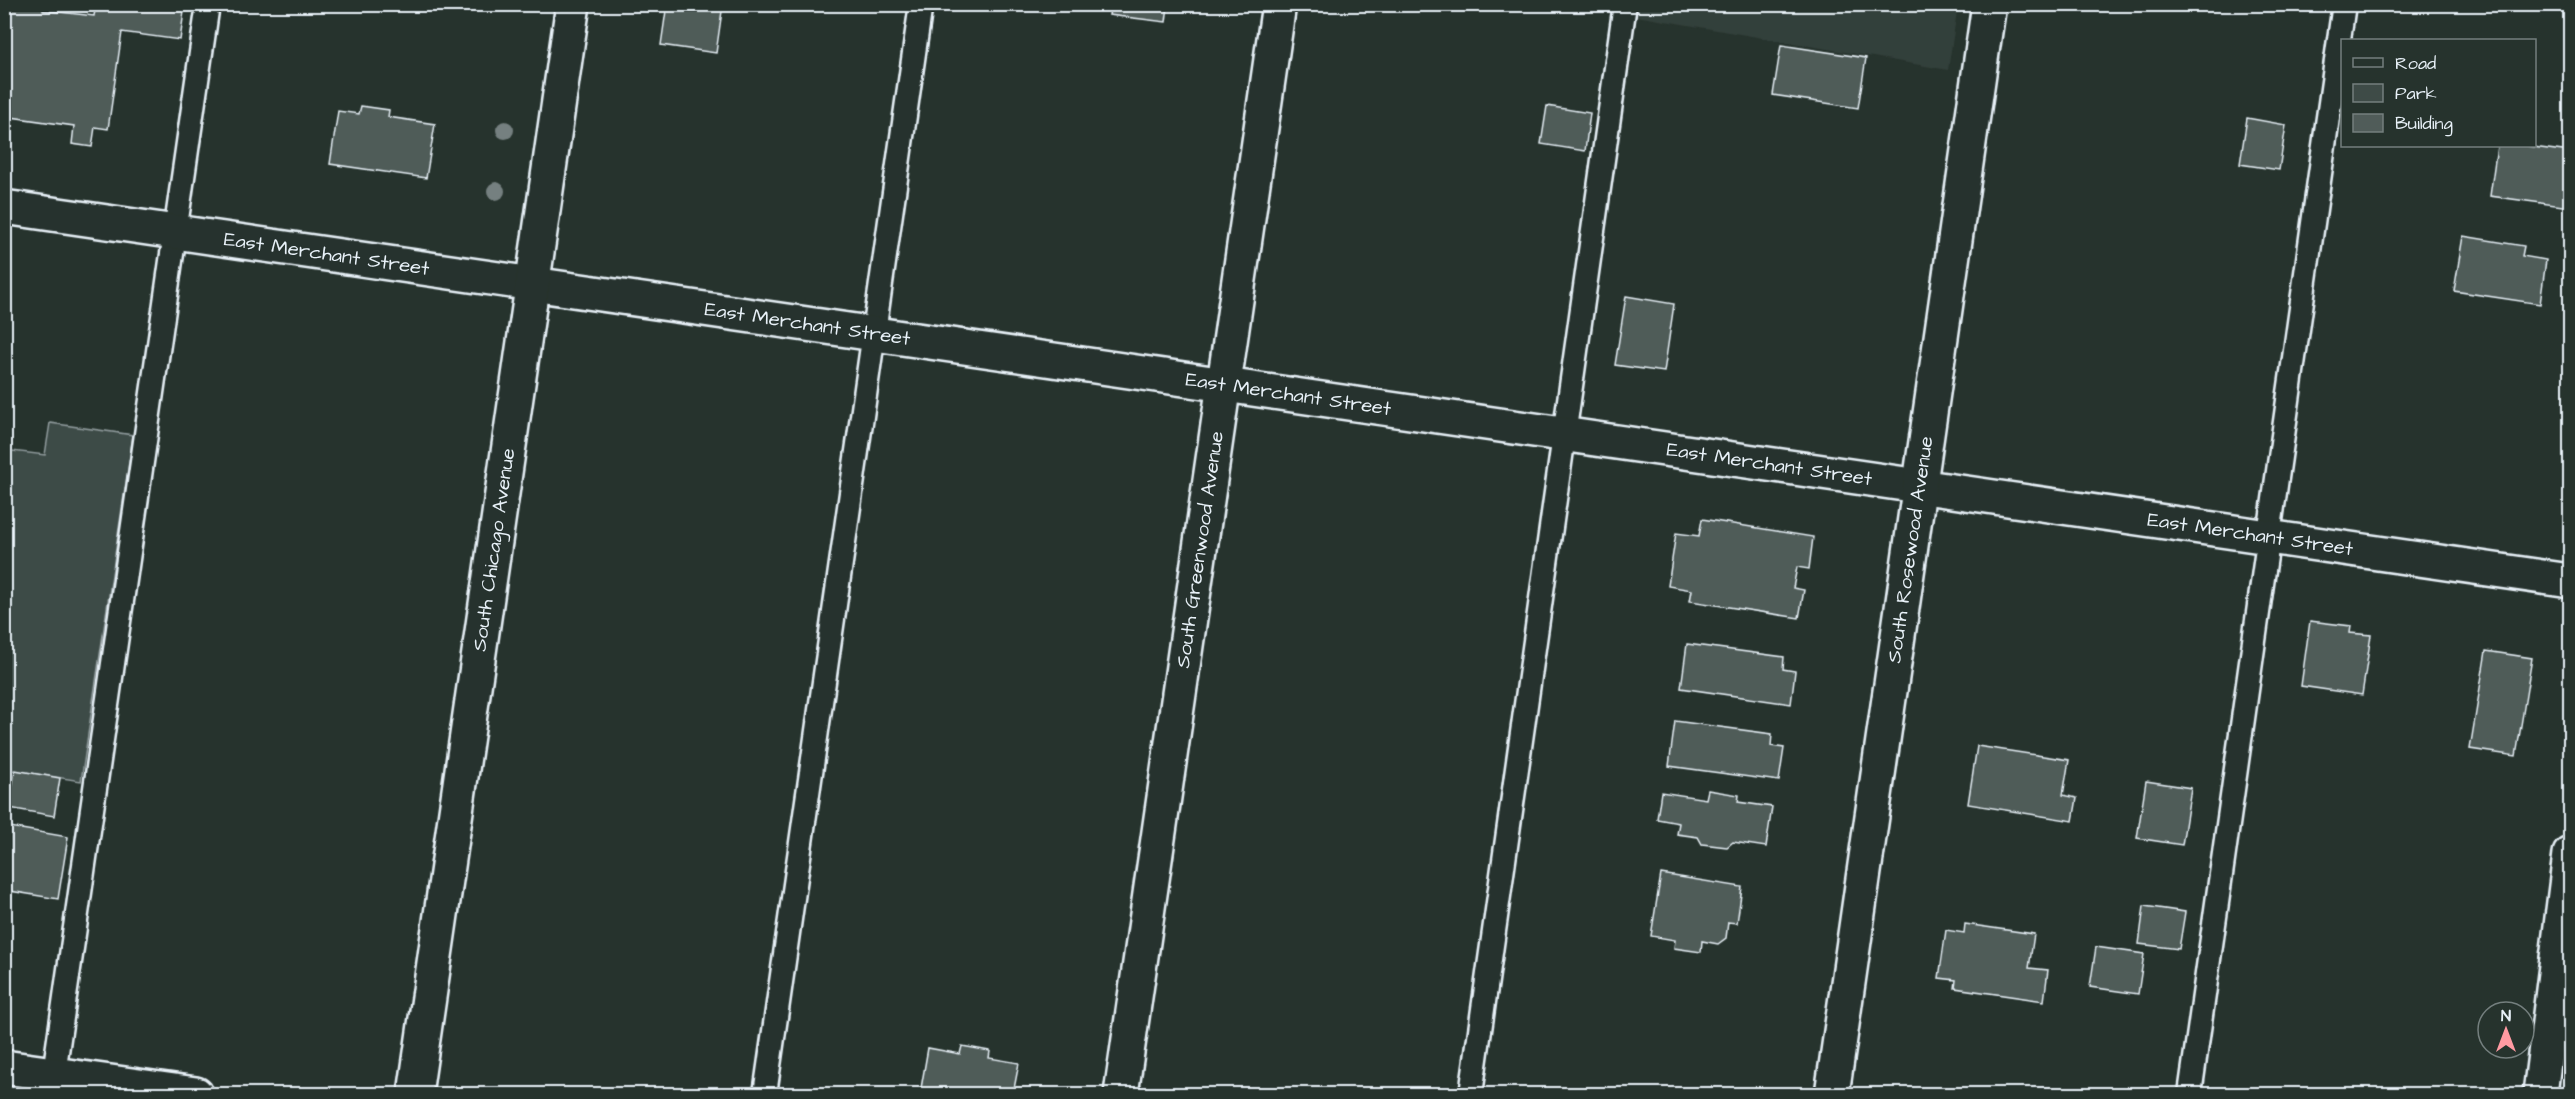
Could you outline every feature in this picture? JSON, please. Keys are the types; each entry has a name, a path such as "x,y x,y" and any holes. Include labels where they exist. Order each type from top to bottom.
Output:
{"street":[{"name":"South Chicago Avenue","path":"415,1095 573,4"},
{"name":"South Greenwood Avenue","path":"1121,1095 1279,4"},
{"name":"South Rosewood Avenue","path":"1832,1095 1989,4"},
{"name":"East Merchant Street","path":"4,207 2571,581"},
{"path":"2540,1095 2571,854"},
{"path":"4,1067 52,1084 196,1095"}],"lane":[{"path":"52,1084 208,4"},
{"path":"765,1095 921,4"},
{"path":"1471,1095 1625,4"},
{"path":"2190,1095 2344,4"}],"shaded area":[{"path":"1614,4 1958,5 1948,70 1613,12"}],"green space":[{"path":"50,423 133,435 81,781 5,769 4,450 45,455"}],"building":[{"path":"4,4 43,4 43,10 94,16 96,4 185,4 180,40 122,32 108,129 95,127 92,147 72,144 74,126 4,116"},
{"path":"667,4 723,4 716,53 661,45"},
{"path":"1111,4 1182,4 1182,8 1168,6 1166,22 1109,15"},
{"path":"1781,45 1866,58 1858,108 1773,95"},
{"path":"361,106 389,110 388,117 435,124 426,178 330,164 338,111 359,114"},
{"path":"1547,106 1590,113 1585,151 1541,144"},
{"path":"2247,118 2286,125 2279,170 2240,164"},
{"path":"2497,147 2533,147 2570,152 2570,207 2490,196"},
{"path":"2463,236 2524,246 2522,256 2546,260 2540,304 2454,291"},
{"path":"1626,296 1674,304 1664,372 1615,365"},
{"path":"1702,519 1813,537 1809,569 1797,567 1793,588 1804,590 1799,618 1690,601 1692,590 1668,586 1676,533 1699,536"},
{"path":"2310,621 2351,626 2350,633 2371,635 2362,695 2301,686"},
{"path":"1687,644 1784,657 1783,669 1795,671 1791,704 1681,688"},
{"path":"2486,651 2532,658 2516,756 2470,749"},
{"path":"1675,721 1772,734 1771,746 1784,748 1779,781 1669,766"},
{"path":"1977,746 2069,760 2063,795 2077,798 2073,821 1968,804"},
{"path":"15,770 60,778 54,816 9,808"},
{"path":"2146,781 2191,788 2182,845 2137,838"},
{"path":"1708,790 1739,795 1738,802 1772,807 1766,847 1733,842 1727,847 1702,844 1698,837 1677,834 1679,823 1657,819 1661,792 1706,799"},
{"path":"4,826 68,837 58,899 4,890"},
{"path":"1661,874 1742,887 1737,923 1728,922 1726,938 1718,944 1702,941 1701,952 1674,948 1675,940 1651,936"},
{"path":"2144,906 2185,912 2179,949 2139,944"},
{"path":"1965,924 2034,934 2029,968 2048,970 2044,1001 1955,988 1956,980 1939,978 1946,930 1964,933"},
{"path":"2096,947 2144,954 2138,994 2090,987"},
{"path":"962,1046 990,1051 989,1058 1019,1063 1013,1094 920,1094 928,1048 960,1054"}]}
